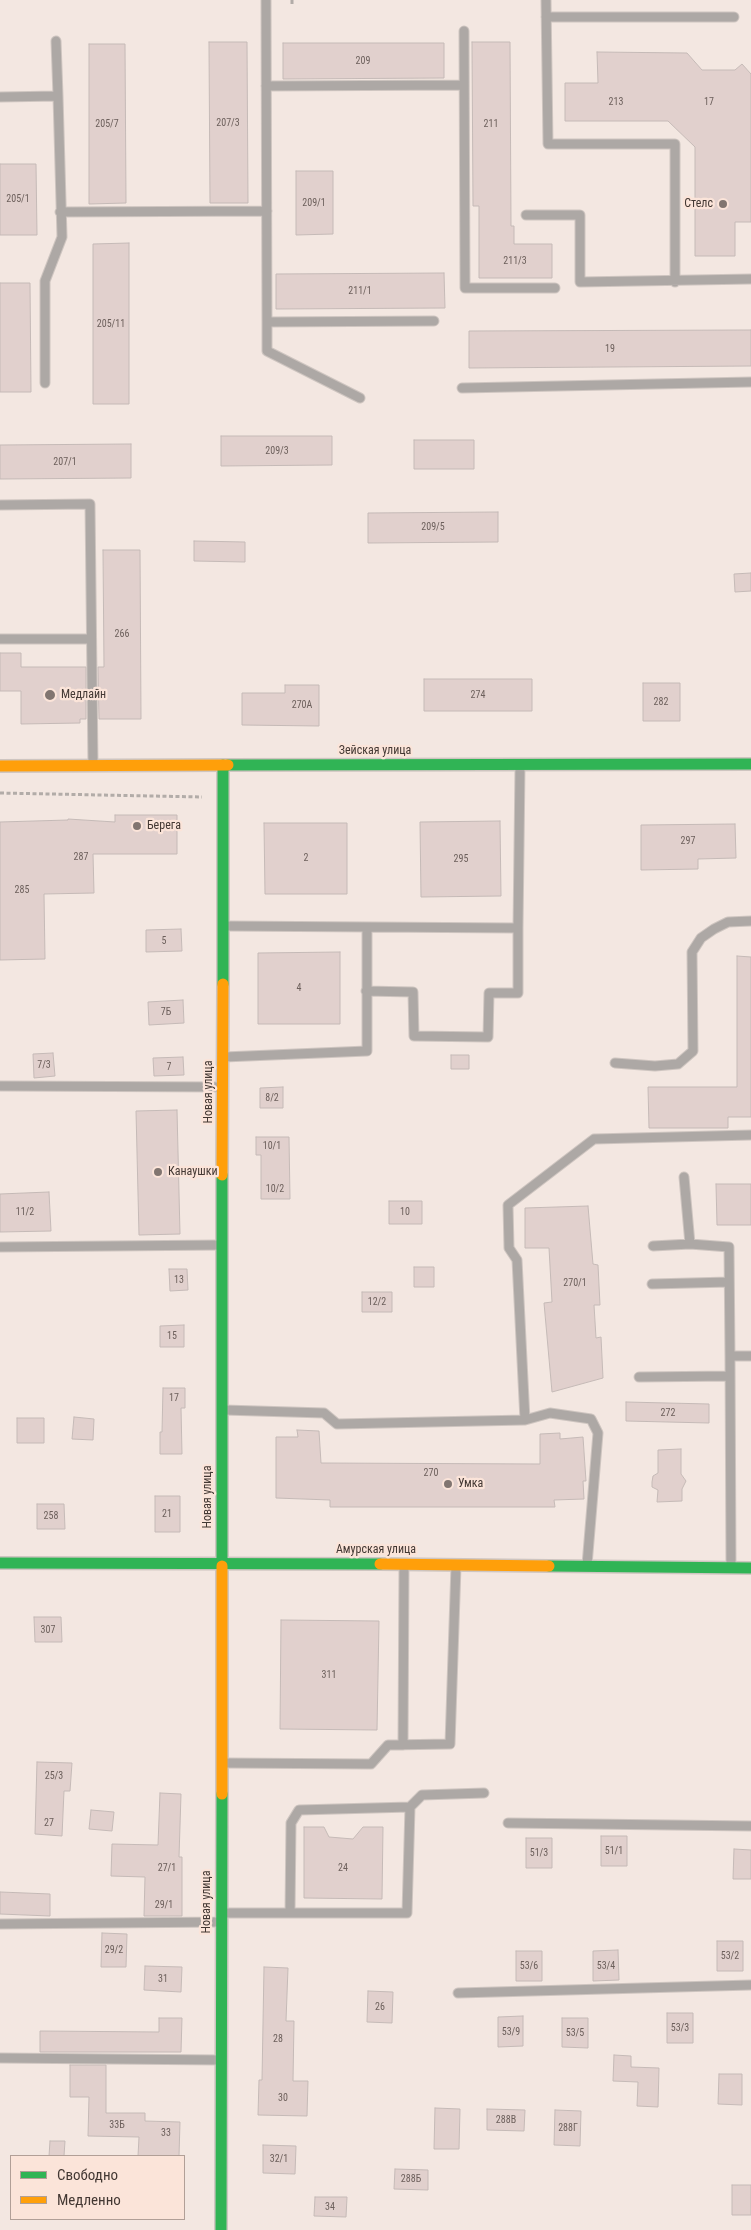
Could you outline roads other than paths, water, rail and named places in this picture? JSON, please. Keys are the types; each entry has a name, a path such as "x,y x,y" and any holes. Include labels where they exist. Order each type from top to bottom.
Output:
{"street":[{"name":"Зейская улица","path":"0,766 751,764"},
{"name":"Новая улица","path":"221,2230 223,765"},
{"name":"Амурская улица","path":"0,1564 222,1563 751,1568"}],"lane":[{"path":"266,0 267,351 360,398"},
{"path":"546,0 548,144 675,144 675,282"},
{"path":"546,17 734,17"},
{"path":"464,31 465,288 555,288"},
{"path":"45,383 45,281 62,237 56,41"},
{"path":"266,86 464,85"},
{"path":"0,97 58,96"},
{"path":"60,212 267,211"},
{"path":"526,215 580,215 580,282 675,282 751,279"},
{"path":"267,322 434,321"},
{"path":"462,388 751,382"},
{"path":"0,506 90,504 93,766"},
{"path":"0,639 91,639"},
{"path":"366,991 413,992 414,1036 488,1037 489,993 518,993 520,764"},
{"path":"615,1064 654,1066 678,1064 693,1051 692,952 701,938 714,929 728,922 751,921"},
{"path":"223,926 518,928"},
{"path":"222,1057 367,1052 367,927"},
{"path":"0,1086 222,1087"},
{"path":"525,1420 517,1260 509,1248 508,1205 594,1139 751,1135"},
{"path":"684,1177 690,1244"},
{"path":"653,1246 690,1244 729,1247 731,1568"},
{"path":"0,1247 222,1245"},
{"path":"652,1284 729,1282"},
{"path":"730,1356 751,1356"},
{"path":"639,1377 730,1376"},
{"path":"222,1410 324,1413 337,1424 525,1420 550,1414 591,1419 598,1433 587,1566"},
{"path":"403,1745 404,1564"},
{"path":"222,1763 371,1764 388,1746 450,1744 456,1565"},
{"path":"0,1924 290,1913 407,1913 410,1807 422,1795 484,1793"},
{"path":"290,1913 291,1823 299,1810 410,1807"},
{"path":"508,1822 751,1826"},
{"path":"458,1993 751,1985"},
{"path":"0,2058 221,2060"}],"place":[{"name":"Стелс","path":"723,204"},
{"name":"Медлайн","path":"50,695"},
{"name":"Берега","path":"137,826"},
{"name":"Канаушки","path":"158,1172"},
{"name":"Умка","path":"448,1484"}]}
